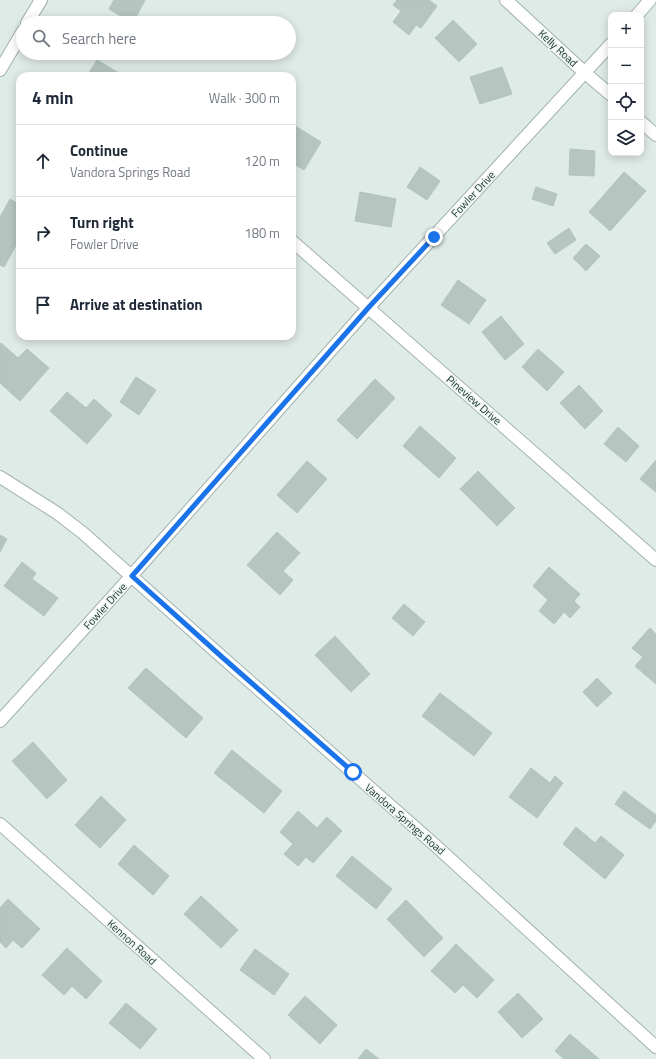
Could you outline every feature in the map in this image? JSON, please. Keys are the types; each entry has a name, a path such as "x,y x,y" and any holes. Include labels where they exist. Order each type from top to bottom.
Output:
{"street":[{"path":"32,16 41,0"},
{"name":"Kelly Road","path":"506,0 608,92"},
{"path":"640,12 650,0"},
{"path":"0,70 16,43"},
{"name":"Fowler Drive","path":"0,721 132,576 369,307 608,47"},
{"path":"644,125 656,135"},
{"name":"Pineview Drive","path":"296,244 656,560"},
{"name":"Vandora Springs Road","path":"0,477 68,521 83,533 436,846 656,1047"},
{"name":"Kennon Road","path":"0,824 264,1059"}],"building":[{"path":"114,0 145,0 137,16 121,16 109,9"},
{"path":"397,0 429,0 437,6 421,28 416,25 409,35 393,22 401,11 393,5"},
{"path":"453,20 477,44 459,62 435,38"},
{"path":"97,60 117,72 90,72"},
{"path":"502,67 512,94 480,104 470,77"},
{"path":"296,126 321,142 304,170 296,165"},
{"path":"570,149 595,151 594,176 569,175"},
{"path":"420,167 440,181 427,200 407,187"},
{"path":"624,172 646,191 610,231 589,212"},
{"path":"536,187 557,194 553,206 532,199"},
{"path":"360,192 396,199 391,227 355,221"},
{"path":"10,199 16,203 16,245 4,267 0,265 0,217"},
{"path":"569,228 576,240 555,254 547,243"},
{"path":"586,244 600,256 586,271 573,258"},
{"path":"458,280 486,300 469,324 441,305"},
{"path":"501,316 524,344 505,360 482,332"},
{"path":"1,343 18,358 27,349 49,368 20,401 0,383"},
{"path":"538,349 564,372 547,391 522,367"},
{"path":"136,377 156,390 139,415 120,402"},
{"path":"375,379 395,398 357,439 337,420"},
{"path":"579,385 603,411 585,429 560,403"},
{"path":"67,392 86,408 94,399 112,415 87,444 50,411"},
{"path":"420,426 456,458 439,478 403,446"},
{"path":"618,427 639,446 626,462 604,444"},
{"path":"656,460 656,492 640,479"},
{"path":"307,461 327,479 297,513 277,495"},
{"path":"478,471 515,508 497,526 460,489"},
{"path":"277,532 300,553 283,571 293,580 280,595 247,565"},
{"path":"0,535 7,539 0,552"},
{"path":"22,562 36,573 32,579 58,598 44,616 4,586"},
{"path":"549,567 580,594 574,601 580,607 570,618 564,612 554,624 539,611 548,600 533,586"},
{"path":"404,604 425,622 413,636 392,618"},
{"path":"650,628 656,634 656,684 635,666 643,657 632,648"},
{"path":"335,636 370,674 351,692 315,655"},
{"path":"146,668 203,718 186,738 128,688"},
{"path":"597,678 612,693 597,707 583,692"},
{"path":"440,693 492,733 474,756 422,716"},
{"path":"33,742 67,780 47,799 12,761"},
{"path":"232,750 282,791 264,813 214,773"},
{"path":"531,768 550,783 555,776 563,783 537,818 509,797"},
{"path":"624,791 656,815 656,821 650,829 615,804"},
{"path":"101,796 126,820 100,848 75,825"},
{"path":"298,811 317,828 327,817 342,831 313,863 306,857 298,866 284,854 293,844 280,832"},
{"path":"576,827 595,843 601,836 624,855 605,879 563,844"},
{"path":"134,845 169,876 153,895 118,864"},
{"path":"352,856 392,889 376,909 336,876"},
{"path":"201,896 238,930 221,948 184,914"},
{"path":"8,899 40,929 22,948 13,940 6,948 0,942 0,908"},
{"path":"406,900 443,938 424,957 387,919"},
{"path":"456,944 494,980 477,998 463,985 455,993 431,971"},
{"path":"67,948 102,981 86,999 72,986 64,995 42,975"},
{"path":"255,949 289,974 274,995 240,970"},
{"path":"518,993 543,1019 522,1038 498,1012"},
{"path":"305,996 337,1025 320,1044 288,1015"},
{"path":"126,1003 157,1029 140,1049 109,1023"},
{"path":"570,1034 599,1059 564,1059 555,1051"},
{"path":"366,1049 379,1059 358,1059"}],"route":[{"path":"353,772 132,576 369,307 434,237"}]}
